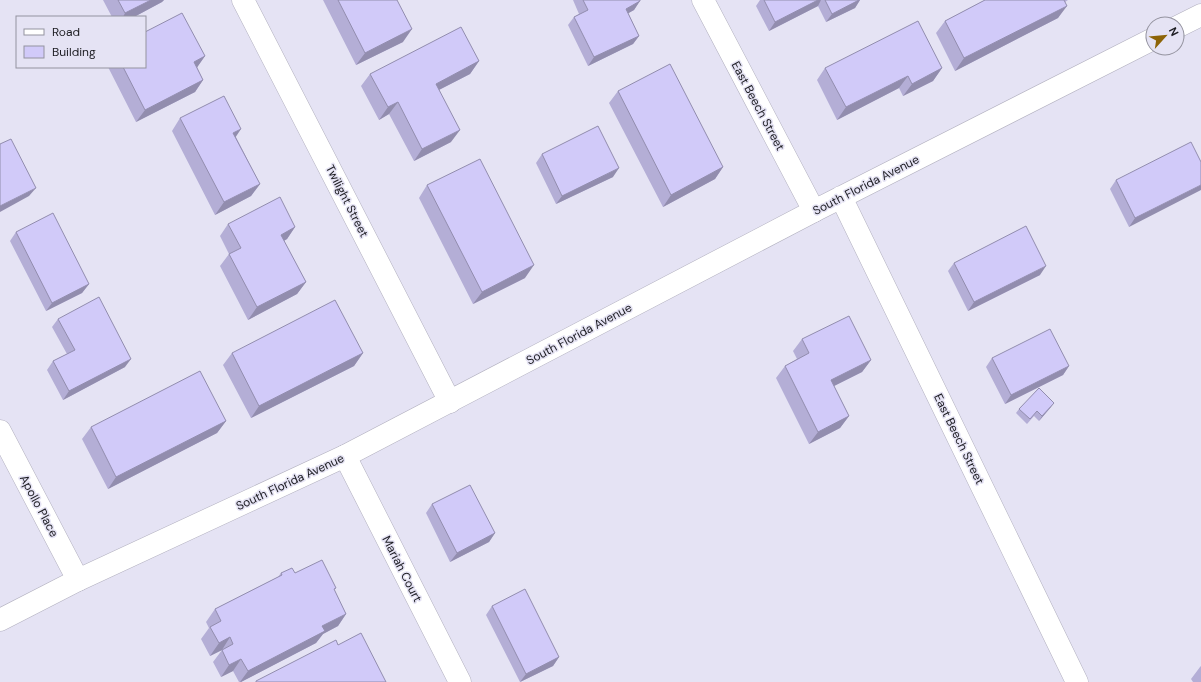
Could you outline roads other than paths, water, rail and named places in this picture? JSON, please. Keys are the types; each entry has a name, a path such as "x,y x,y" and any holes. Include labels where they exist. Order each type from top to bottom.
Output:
{"street":[{"name":"Twilight Street","path":"243,0 450,402"},
{"name":"East Beech Street","path":"703,0 814,211"},
{"path":"1185,23 1201,15"},
{"name":"South Florida Avenue","path":"0,620 78,580 345,456 814,211 1145,43"},
{"name":"East Beech Street","path":"842,197 1077,682"},
{"name":"Apollo Place","path":"0,431 78,580"},
{"name":"Mariah Court","path":"345,456 460,682"}]}
